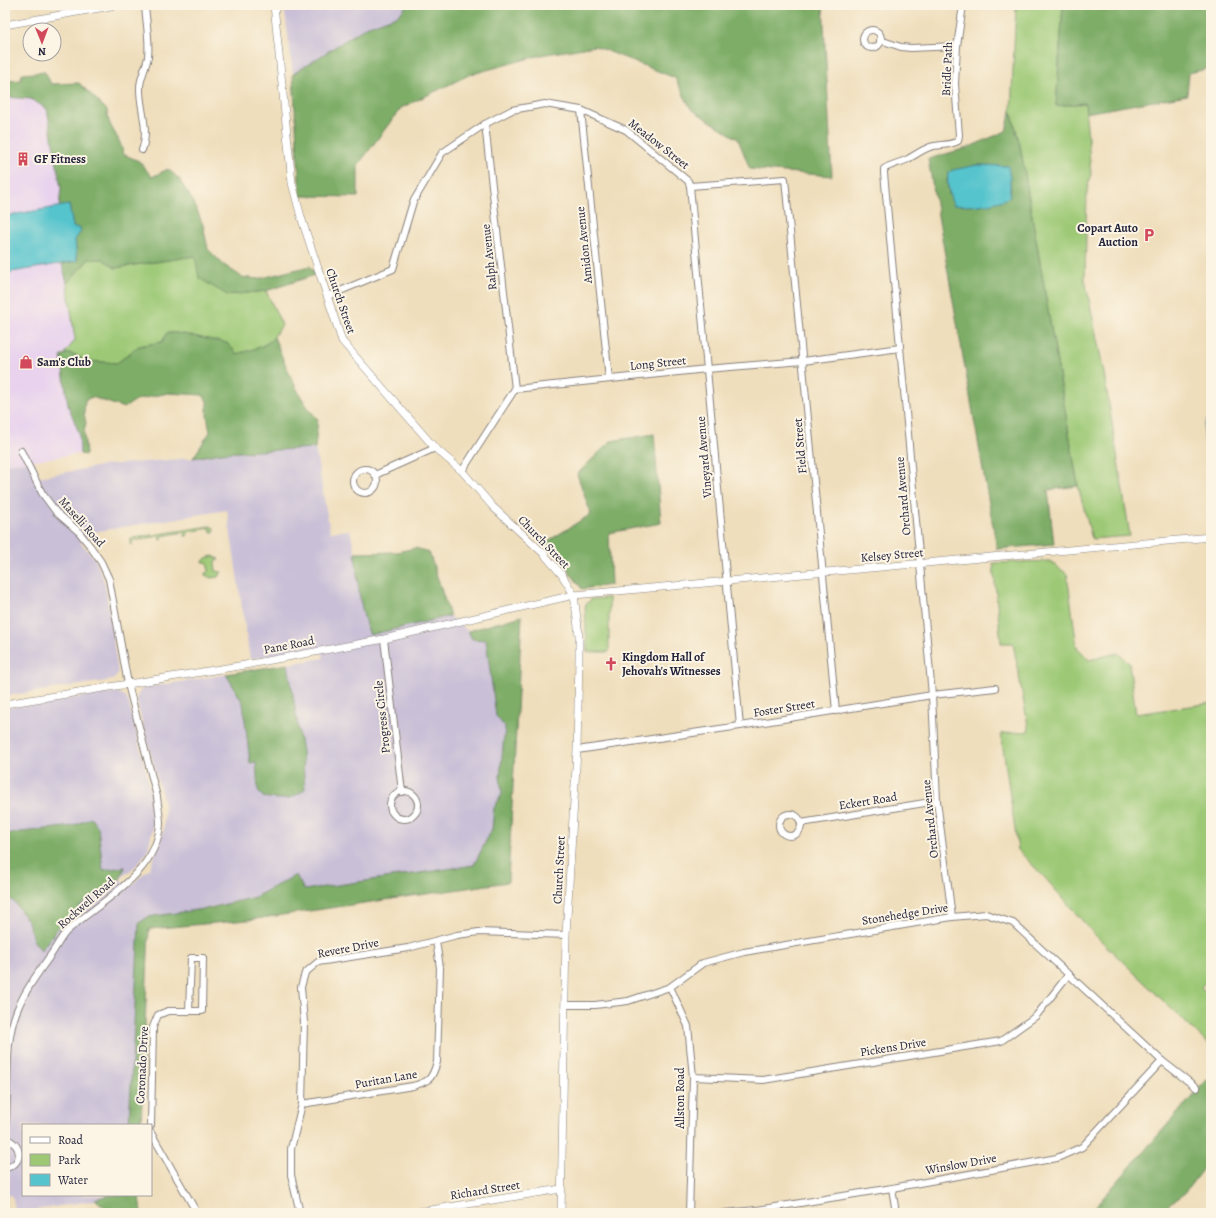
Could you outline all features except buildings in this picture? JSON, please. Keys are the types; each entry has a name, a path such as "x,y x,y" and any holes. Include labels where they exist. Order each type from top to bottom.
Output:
{"street":[{"path":"5,25 116,5"},
{"path":"142,150 145,132 140,88 148,58 149,48 145,5"},
{"name":"Church Street","path":"274,5 292,183 300,217 342,340 435,448 462,471 493,507 543,553 562,575 574,595 579,635 579,659 577,750 566,935 566,1004 561,1189 562,1213"},
{"name":"Bridle Path","path":"884,169 932,146 955,143 958,141 959,135 955,84 957,46 963,5"},
{"path":"880,40 901,47 911,48 957,46"},
{"name":"Meadow Street","path":"328,296 393,269 413,202 442,153 485,124 512,110 545,104 581,110 626,130 688,181 690,186 785,179"},
{"name":"Amidon Avenue","path":"581,110 609,379"},
{"name":"Ralph Avenue","path":"485,124 515,389"},
{"name":"Orchard Avenue","path":"884,169 932,695 937,801 952,917"},
{"name":"Field Street","path":"785,179 824,572 836,711"},
{"name":"Vineyard Avenue","path":"690,186 740,726"},
{"name":"Long Street","path":"515,389 707,369 803,361 900,348"},
{"path":"462,471 515,389"},
{"path":"375,475 435,448"},
{"name":"Maselli Road","path":"21,451 42,493 56,512 79,532 106,571 113,598 128,684"},
{"name":"Kelsey Street","path":"574,595 1211,537"},
{"name":"Pane Road","path":"5,704 245,665 384,639 574,595"},
{"name":"Progress Circle","path":"384,639 402,792"},
{"name":"Rockwell Road","path":"5,1168 14,1164 18,1159 19,1154 18,1148 15,1144 11,1140 5,1139 7,1036 16,1012 24,996 66,932 142,868 148,861 158,835 160,816 157,797 128,684"},
{"name":"Foster Street","path":"577,750 740,726 932,695 995,688"},
{"path":"402,792 413,795 418,804 416,812 411,818 400,819 391,811 390,807 392,799 398,793 402,792"},
{"name":"Eckert Road","path":"802,823 937,801"},
{"name":"Stonehedge Drive","path":"566,1004 595,1005 628,1001 670,987 703,963 744,952 952,917 986,914 1013,923 1162,1061 1196,1088"},
{"name":"Revere Drive","path":"300,1213 291,1175 291,1149 302,1104 304,1022 301,986 305,972 318,962 408,948 457,935 479,932 566,935"},
{"name":"Puritan Lane","path":"302,1104 413,1086 426,1082 434,1074 437,1062 440,968 436,941"},
{"name":"Coronado Drive","path":"151,1124 153,1027 158,1015 168,1011 189,1011 202,1011 203,958 191,958 189,1011"},
{"name":"Pickens Drive","path":"693,1077 763,1080 1001,1041 1036,1016 1069,974"},
{"name":"Allston Road","path":"670,987 688,1026 693,1077 689,1213"},
{"name":"Winslow Drive","path":"724,1213 757,1210 892,1188 1057,1158 1082,1147 1162,1061"},
{"path":"152,1136 197,1213"},
{"path":"892,1188 896,1213"},
{"name":"Richard Street","path":"412,1213 561,1189"}],"shaded area":[{"path":"284,5 407,5 399,15 366,27 293,74"},
{"path":"5,97 31,99 47,109 61,188 59,207 5,216"},
{"path":"62,264 67,283 75,340 61,356 68,405 79,433 80,454 5,464 5,270 6,273"},
{"path":"315,448 330,532 350,530 355,553 360,599 370,634 450,616 468,631 472,639 486,640 496,716 505,727 500,776 502,794 494,808 492,829 474,866 304,890 296,875 255,897 139,923 129,1124 22,1124 22,1196 107,1196 91,1201 16,1213 12,1195 5,1196 5,895 15,903 28,921 34,942 41,950 58,928 87,900 120,879 129,887 150,868 164,829 164,803 137,703 137,697 140,691 144,688 324,658 320,648 250,659 227,510 93,532 80,542 95,559 105,584 118,674 113,680 5,696 5,464 34,461 39,477 107,465 193,458 221,453"},
{"path":"116,692 125,696 129,703 153,801 154,822 148,850 138,864 120,879 124,867 103,870 98,827 91,818 73,826 5,834 5,708"}],"green space":[{"path":"407,5 823,5 832,176 750,169 738,139 691,109 675,78 595,46 541,55 469,75 401,108 358,165 358,197 300,196 293,74 366,27 399,15"},
{"path":"1016,5 1063,5 1056,106 1085,103 1091,174 1087,191 1085,280 1104,373 1130,536 1092,539 1078,486 1020,145 1011,111"},
{"path":"1063,5 1211,5 1211,68 1189,73 1187,95 1086,113 1085,103 1056,106"},
{"path":"45,72 51,84 79,83 107,110 107,116 111,127 120,143 123,154 139,161 152,177 168,169 179,179 194,203 203,225 208,249 224,265 242,277 258,279 310,266 315,275 266,291 227,295 199,278 195,256 115,268 103,259 89,259 67,283 62,264 77,261 75,240 78,235 73,227 69,205 59,207 61,188 47,109 31,99 5,97 5,81 21,80 22,74"},
{"path":"1011,111 1020,145 1078,486 1048,490 1054,544 997,549 928,159 967,148 1006,131","holes":["977,165 1008,166 1011,191 949,195 947,181 948,173"]},
{"path":"195,256 227,295 266,291 282,325 271,341 258,348 237,354 227,343 177,333 167,333 163,342 139,346 117,363 86,361 76,355 65,353 75,340 67,283 89,259 103,259 115,268"},
{"path":"167,333 177,333 227,343 237,354 267,344 274,337 298,392 311,412 318,419 315,448 221,453 193,458 210,432 207,415 207,401 203,395 168,393 136,400 124,408 92,397 85,400 84,413 86,423 84,432 86,455 80,454 79,433 68,405 61,356 65,354 72,354 88,361 117,363 139,346 162,342"},
{"path":"654,434 661,523 609,533 611,585 582,589 559,557 545,543 591,514 577,474 611,441"},
{"path":"210,526 214,528 214,532 211,532 210,528 188,532 187,536 185,536 184,532 162,536 162,540 159,536 132,541 132,545 130,544 130,540 133,538"},
{"path":"415,548 429,552 450,616 370,635 361,605 355,553 397,552"},
{"path":"213,556 219,559 215,561 216,571 222,572 218,577 211,578 205,575 205,573 209,572 207,562 203,561 206,558"},
{"path":"1050,561 1067,574 1077,647 1089,660 1118,653 1129,663 1136,714 1211,703 1211,975 1201,987 1209,995 1209,1004 1211,1006 1211,1047 1095,935 1045,878 1018,850 1001,734 1029,731 1013,643 1001,643 993,563"},
{"path":"609,598 609,652 587,652 585,606 591,599"},
{"path":"522,616 508,882 248,920 149,929 141,1124 129,1124 139,923 148,917 210,908 255,897 296,875 304,890 474,865 492,829 494,808 502,794 500,776 505,727 496,716 486,640 472,639 468,631"},
{"path":"288,664 302,752 305,789 290,798 275,799 263,797 258,790 256,762 250,763 243,703 226,674"},
{"path":"91,818 98,827 103,870 125,867 120,879 87,900 58,928 41,950 33,940 28,921 15,903 5,895 5,834 73,826"},
{"path":"1211,1075 1211,1158 1183,1195 1157,1213 1071,1213 1094,1208"},
{"path":"106,1196 139,1196 141,1213 132,1213 129,1210 108,1210 95,1199"}],"water":[{"path":"977,165 1008,166 1010,178 1010,197 997,202 982,205 953,205 950,197 948,173 953,170"},
{"path":"69,205 73,227 80,228 81,231 75,240 77,261 6,273 5,216"},
{"path":"1211,416 1211,462 1209,459 1204,428 1206,422"}],"place":[{"name":"GF Fitness","path":"23,159"},
{"name":"Copart Auto Auction","path":"1149,235"},
{"name":"Sam's Club","path":"26,362"},
{"name":"Kingdom Hall of Jehovah's Witnesses","path":"611,664"}]}
